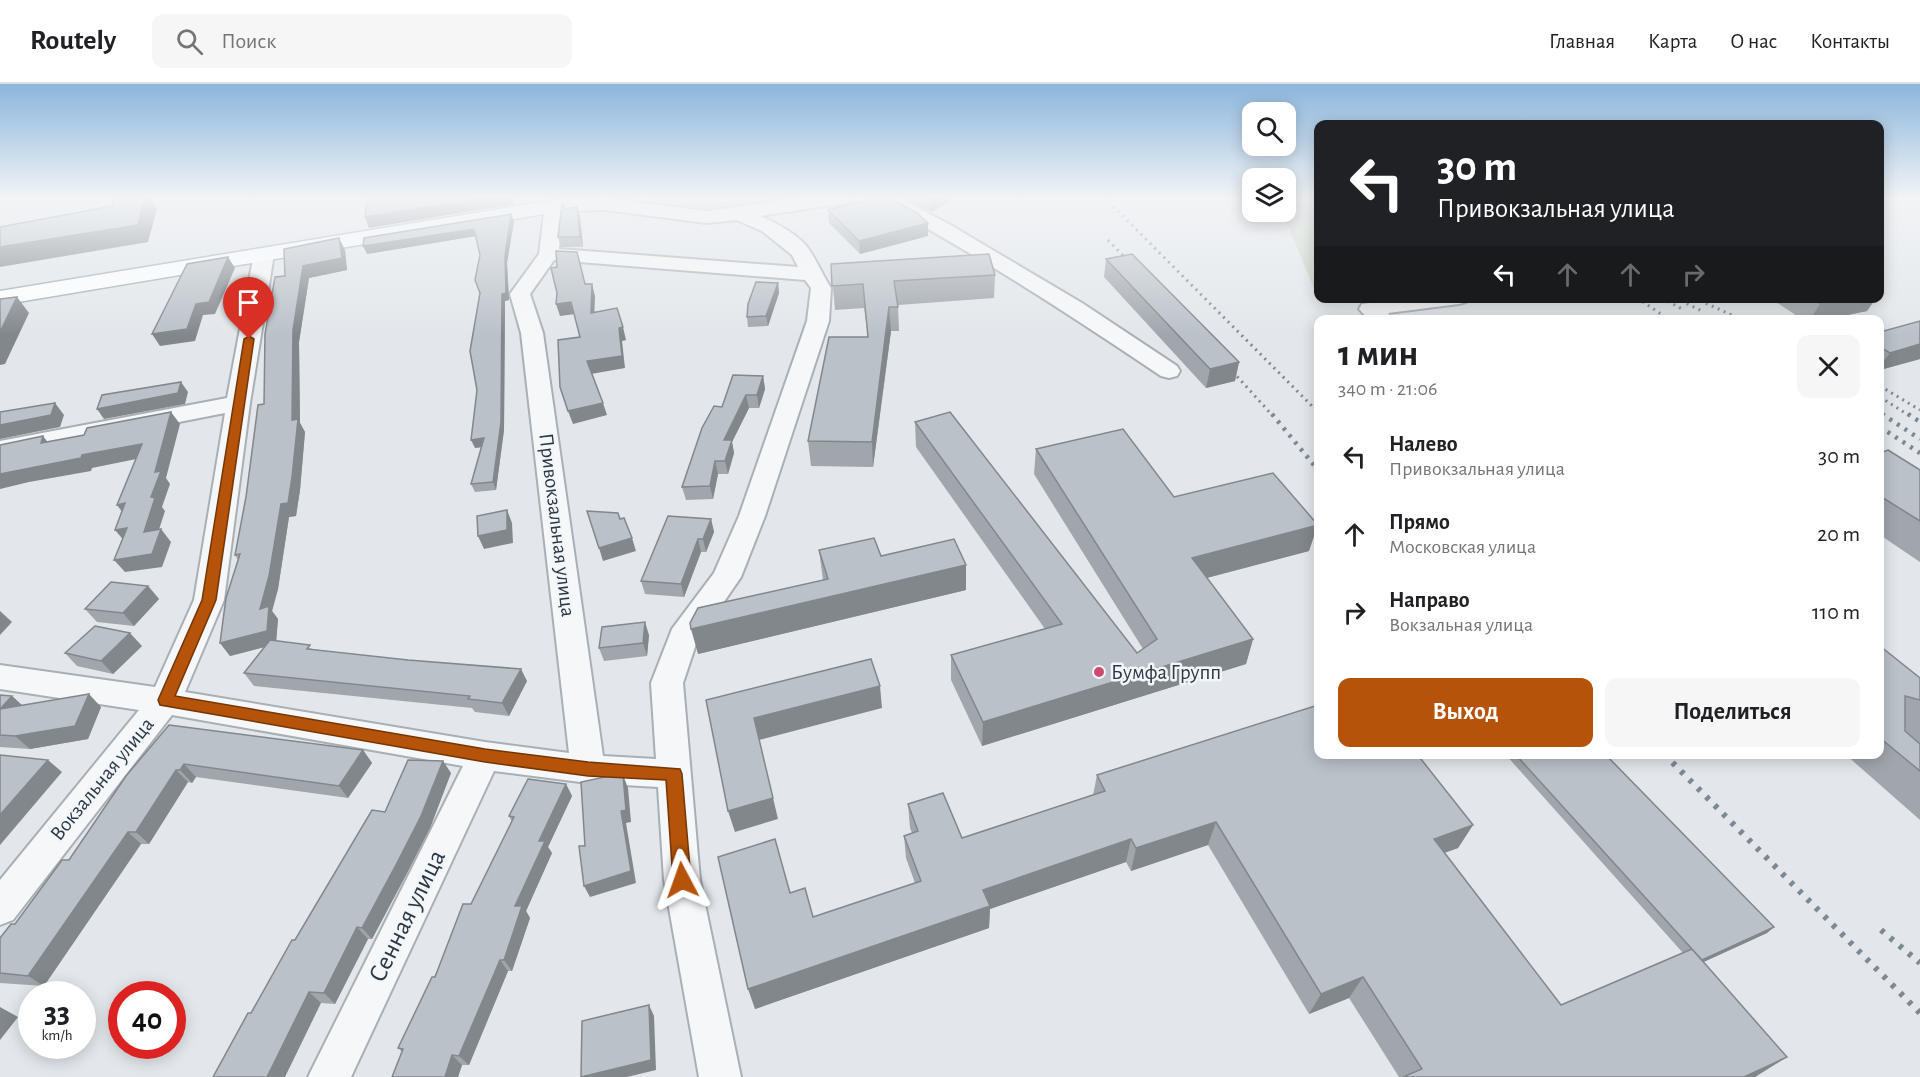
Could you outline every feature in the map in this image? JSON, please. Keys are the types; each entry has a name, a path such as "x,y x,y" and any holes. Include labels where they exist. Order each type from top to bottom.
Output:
{"main road":[{"path":"0,298 326,243"}],"street":[{"name":"Привокзальная улица","path":"552,243 549,254 520,294 532,333 588,769"},
{"path":"720,1077 682,880 667,683 683,638 727,578 752,516 818,321 821,288 806,246 801,243"},
{"path":"967,243 1074,308 1169,371"},
{"path":"549,254 806,246"},
{"name":"Вокзальная улица","path":"0,908 165,700 209,600 238,403 264,254"},
{"path":"1377,315 1370,309 1419,303"},
{"path":"0,449 238,403"},
{"path":"0,677 165,700 485,756 588,769 674,774"},
{"name":"Сенная улица","path":"328,1077 485,756"}],"green space":[{"path":"1295,243 1314,243 1314,289"}],"building":[{"path":"0,243 23,243 0,247"},
{"path":"312,243 340,243 342,258 303,266 293,330 292,420 298,419 288,503 281,504 269,576 260,609 269,606 267,631 220,643 226,598 240,554 235,555 246,497 258,405 264,404 265,334 275,277 285,276 284,249"},
{"path":"363,243 380,243 363,246"},
{"path":"477,243 507,243 506,293 502,294 501,422 493,482 471,484 484,438 471,440 477,390 470,351 480,293 475,280 480,255"},
{"path":"556,251 577,252 585,284 592,284 591,313 617,308 623,327 619,328 622,356 587,361 603,403 568,411 560,387 558,340 580,337 571,302 556,304 557,293 551,268 557,267"},
{"path":"989,254 995,275 894,281 898,307 889,307 872,442 808,441 829,337 868,337 863,284 832,286 831,264"},
{"path":"1132,254 1239,362 1210,369 1106,259"},
{"path":"228,257 209,302 196,304 187,329 152,334 187,264"},
{"path":"756,282 778,283 766,316 747,317 748,304"},
{"path":"17,297 0,332 0,299"},
{"path":"1920,321 1920,344 1890,353 1884,349 1884,331"},
{"path":"733,375 763,376 757,395 746,395 724,440 732,440 725,461 715,461 710,486 682,487 702,428 714,406 722,407"},
{"path":"181,382 178,393 97,409 102,395"},
{"path":"55,403 51,415 0,425 0,412"},
{"path":"171,412 155,472 161,471 151,497 155,498 144,532 161,529 152,554 114,560 127,528 115,530 125,503 117,505 142,444 0,474 0,445 43,436 41,443 84,435 87,428"},
{"path":"950,412 1137,653 1157,639 1036,449 1123,429 1174,497 1273,473 1314,520 1314,526 1192,558 1253,639 983,722 951,655 1062,624 915,422"},
{"path":"1888,450 1920,470 1920,521 1884,498 1884,452"},
{"path":"507,510 507,530 478,536 477,516"},
{"path":"587,511 618,513 620,519 624,518 632,538 599,548"},
{"path":"668,516 711,519 703,539 698,539 681,584 641,581"},
{"path":"874,538 881,556 954,539 966,565 691,629 690,623 698,608 828,579 819,550"},
{"path":"111,582 148,586 123,613 85,609"},
{"path":"645,622 643,643 599,648 602,627"},
{"path":"95,626 130,633 101,661 65,653"},
{"path":"270,640 310,645 307,649 521,669 502,703 468,699 470,696 244,673"},
{"path":"1884,649 1920,678 1920,700 1905,696 1905,731 1920,744 1920,771 1884,741"},
{"path":"871,659 880,686 754,718 773,798 728,811 706,700"},
{"path":"89,694 75,726 15,736 0,735 0,709"},
{"path":"0,695 12,696 0,709"},
{"path":"1314,706 1314,759 1421,759 1473,825 1434,839 1561,1005 1692,949 1787,1057 1744,1077 1403,1077 1422,1069 1363,977 1321,994 1216,822 1136,848 1131,839 983,890 990,906 748,989 718,857 775,839 790,893 805,888 813,917 921,881 904,836 918,831 908,804 943,793 962,838 1105,791 1097,775"},
{"path":"169,725 363,750 339,786 184,764 180,770 176,770 136,832 128,832 28,976 0,973 0,938 11,924 15,924 62,860 69,860 126,776"},
{"path":"0,755 48,760 0,815"},
{"path":"1520,759 1610,759 1774,927 1702,960"},
{"path":"408,760 443,761 421,816 397,863 362,928 357,927 324,993 309,992 267,1077 213,1077 248,1013 251,1013 292,940 295,940 372,810 385,812"},
{"path":"623,775 626,810 621,811 631,871 584,886 579,846 585,846 581,782"},
{"path":"528,779 566,784 539,841 545,841 515,906 522,906 504,960 500,960 459,1056 452,1055 445,1077 392,1077 403,1049 398,1048 432,977 435,977 463,904 471,904 514,817 509,816"},
{"path":"649,1005 651,1060 581,1077 582,1021"}],"railway":[{"path":"1111,243 1135,268"},
{"path":"1150,243 1314,408"},
{"path":"1644,303 1662,315"},
{"path":"1671,303 1682,309"},
{"path":"1685,303 1702,311"},
{"path":"1705,303 1732,315"},
{"path":"1224,362 1273,416"},
{"path":"1884,388 1920,410"},
{"path":"1884,400 1910,416"},
{"path":"1272,414 1314,465"},
{"path":"1908,414 1920,422"},
{"path":"1884,415 1920,439"},
{"path":"1884,430 1920,453"},
{"path":"1884,450 1920,473"},
{"path":"1669,759 1920,1013"},
{"path":"1881,930 1920,963"}],"place":[{"name":"Бумфа Групп","path":"1099,672"}],"route":[{"path":"249,339 209,600 165,700 485,756 588,769 674,774 682,880"}]}
